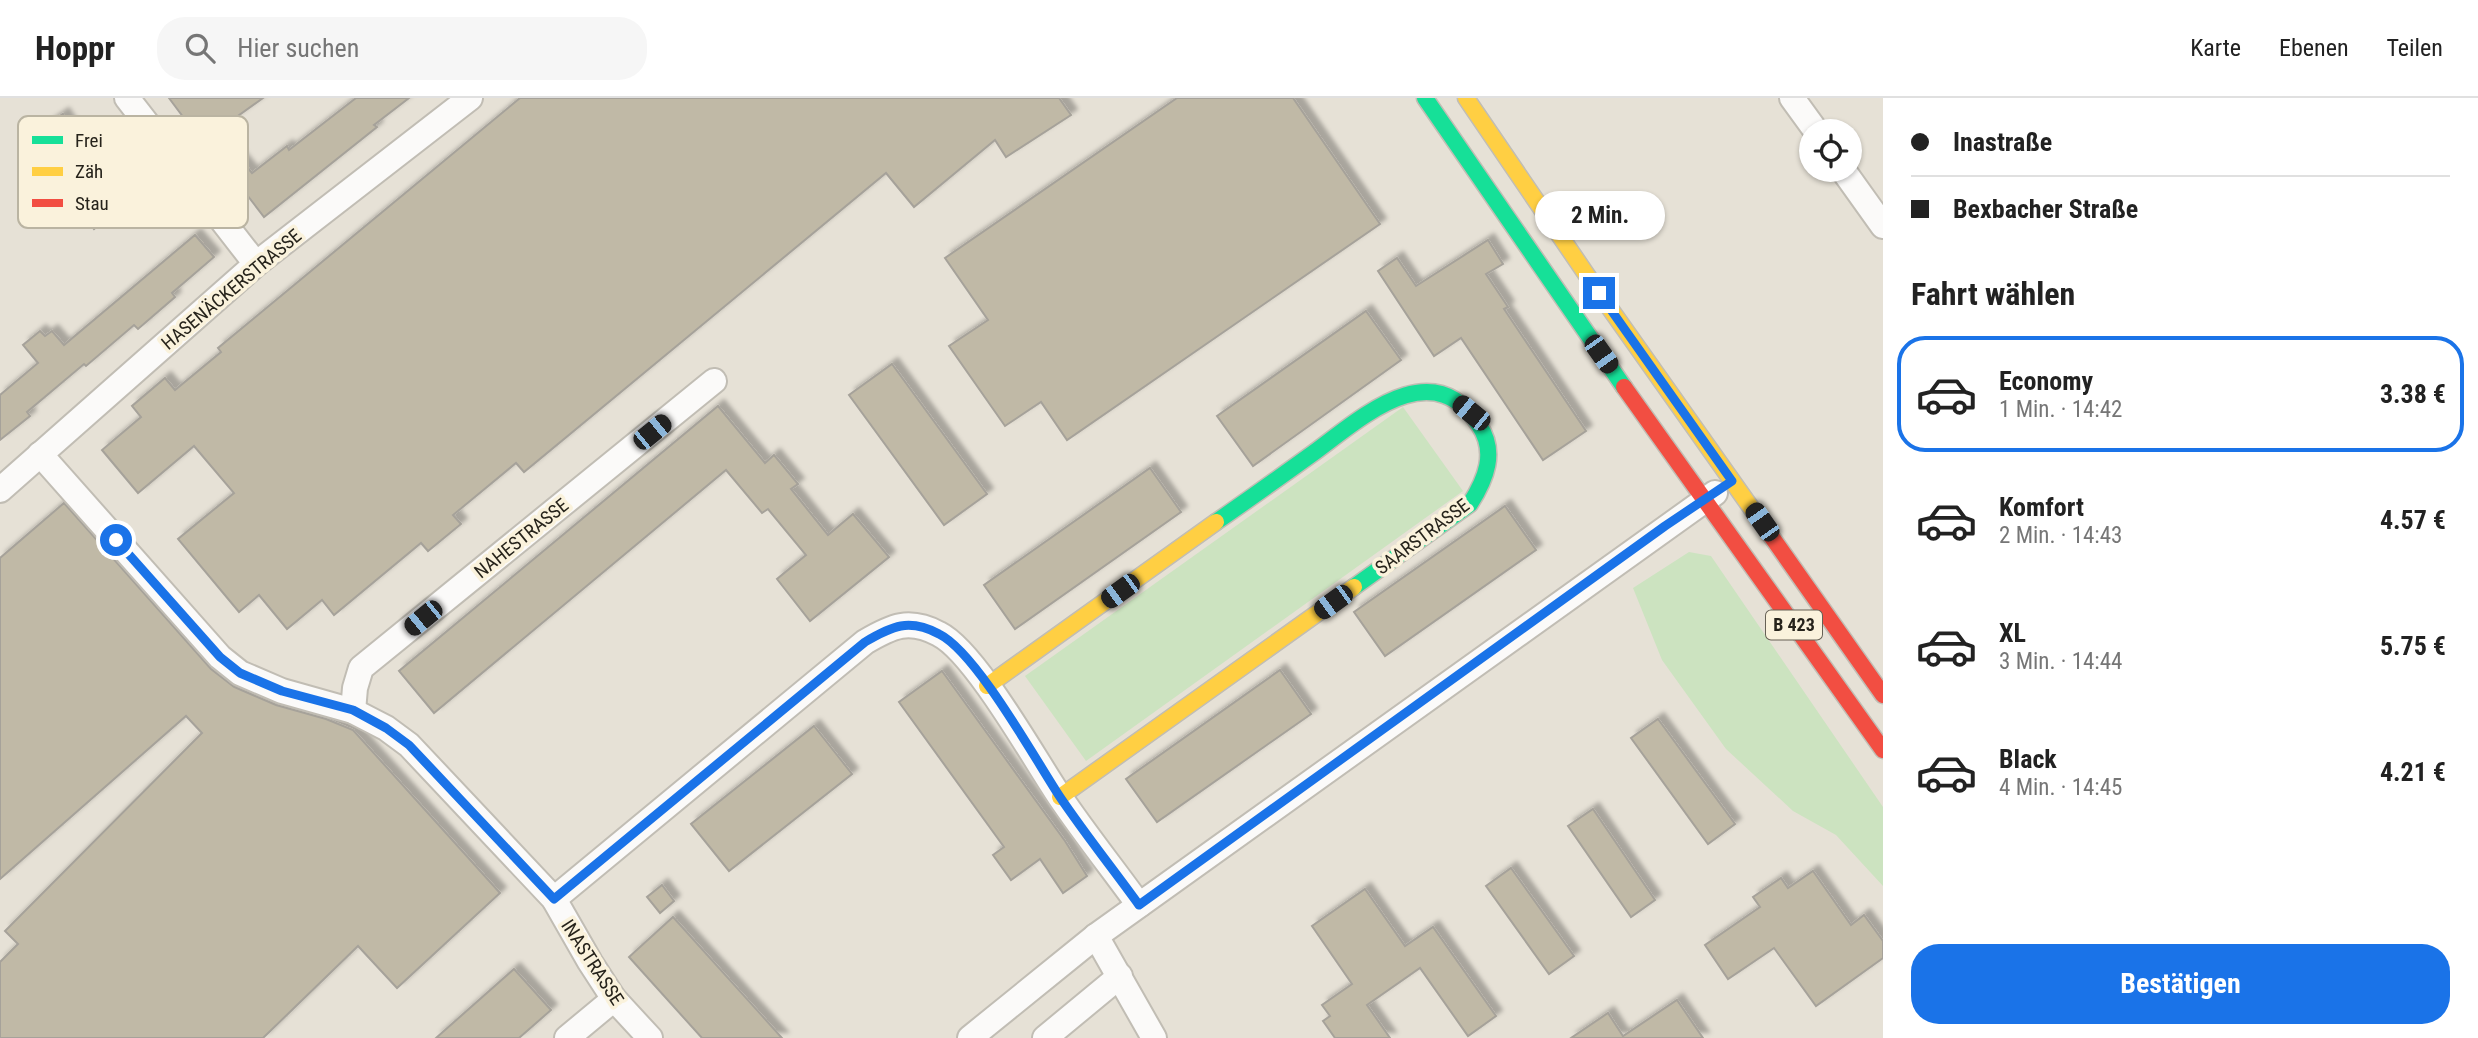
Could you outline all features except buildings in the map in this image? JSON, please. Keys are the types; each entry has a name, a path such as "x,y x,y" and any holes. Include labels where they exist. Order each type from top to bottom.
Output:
{"main road":[{"name":"B 423","path":"1425,98 1575,317 1883,750"},
{"name":"B 423","path":"1466,98 1599,293 1883,695"},
{"name":"SAARSTRASSE","path":"987,686 1385,402 1418,392 1441,394 1454,399 1471,413 1482,428 1488,442 1490,461 1485,479 1470,504 1060,797"}],"street":[{"path":"127,98 141,116"},
{"name":"HASENÄCKERSTRASSE","path":"0,490 256,264 470,98"},
{"path":"1792,98 1807,119"},
{"path":"1852,182 1883,226"},
{"path":"228,228 256,264"},
{"name":"NAHESTRASSE","path":"353,710 355,688 361,668 714,381"},
{"name":"INASTRASSE","path":"40,454 220,657 240,673 282,691 353,710 386,728 409,745 554,899 614,999 650,1038"},
{"path":"970,1038 1096,936 1732,481"},
{"path":"554,899 865,642 888,628 915,625 941,634 959,649 987,686 1060,797 1139,905"},
{"path":"1096,936 1154,1038"},
{"path":"1045,1038 1120,976"},
{"path":"568,1038 614,999"}],"green space":[{"path":"1403,407 1463,491 1086,761 1025,676"},
{"path":"1689,552 1711,556 1883,807 1883,886 1836,835 1793,811 1726,749 1662,660 1633,588"}],"traffic: fast":[{"path":"1425,98 1624,387"},
{"path":"1216,522 1351,425 1395,399 1417,393 1439,394 1460,404 1479,425 1487,445 1485,475 1476,495 1470,504 1354,587"}],"traffic: slow":[{"path":"1466,98 1599,293 1764,526"},
{"path":"987,686 1216,522"},
{"path":"1060,797 1354,587"}],"traffic: jam":[{"path":"1624,387 1883,750"},
{"path":"1764,526 1883,695"}],"route":[{"path":"116,540 220,657 240,673 282,691 353,710 386,728 409,745 554,899 865,642 888,628 915,625 941,634 959,649 987,686 1060,797 1139,905 1665,526 1732,481 1599,293"}]}
